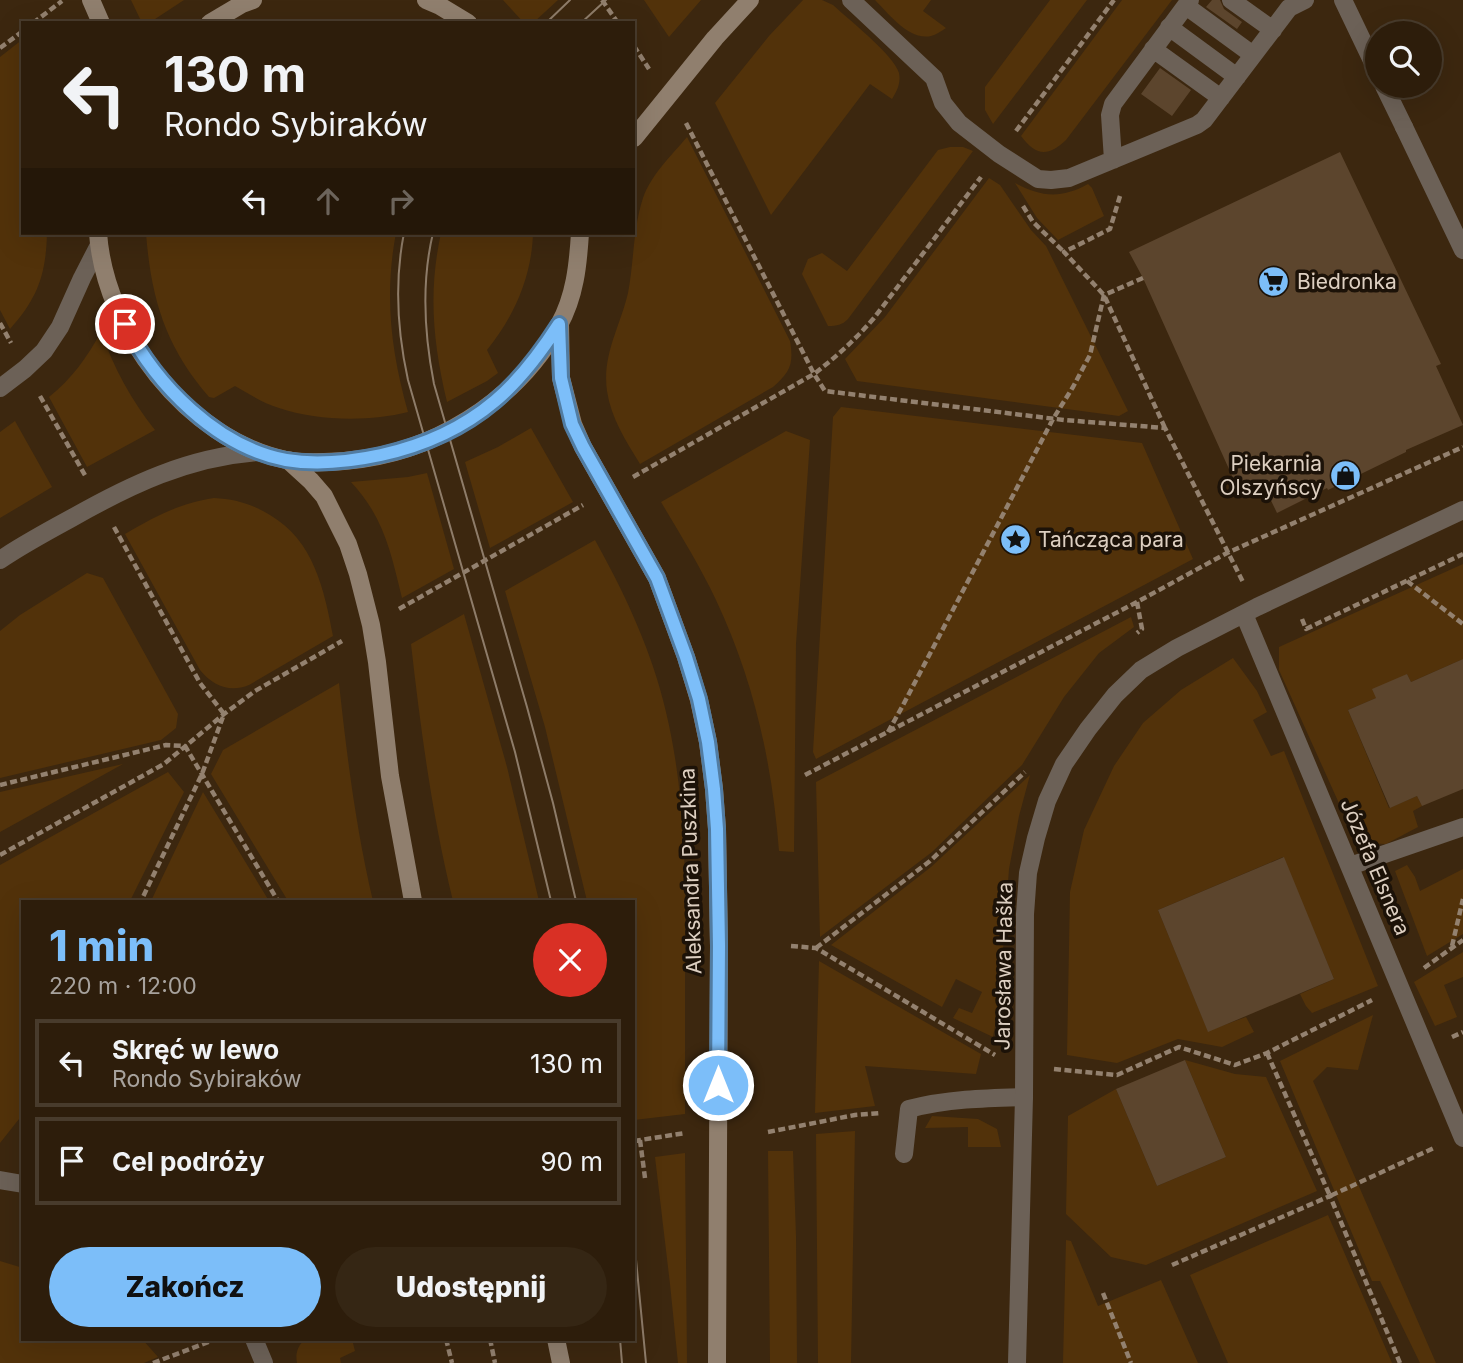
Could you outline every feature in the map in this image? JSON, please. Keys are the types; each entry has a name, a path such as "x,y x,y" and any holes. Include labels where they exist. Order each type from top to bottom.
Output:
{"main road":[{"path":"91,0 100,21"},
{"path":"213,21 253,0"},
{"path":"426,0 465,21"},
{"path":"635,137 715,38 750,0"},
{"path":"98,239 106,278 117,310 132,340 151,368 174,393 199,417 258,452 288,460 325,462 363,459 400,451 436,438 466,422 494,402 541,352 559,324 571,297 577,274 580,235"},
{"name":"Aleksandra Puszkina","path":"559,324 561,378 572,424 657,578 686,657 708,742 717,829 719,946 717,1363"},
{"path":"288,460 312,481 324,496 348,544 358,573 371,625 390,776 413,900"},
{"path":"556,1341 561,1363"}],"street":[{"path":"851,0 933,78 943,103 958,123 1038,179 1051,180 1069,178 1205,120 1289,8 1305,0"},
{"path":"1231,0 1273,30"},
{"path":"1343,0 1365,46"},
{"path":"1113,160 1110,115 1113,104 1188,3 1253,55"},
{"path":"1169,27 1237,77"},
{"path":"1153,49 1221,98"},
{"path":"1390,98 1463,250"},
{"path":"0,388 44,351 60,327 98,239"},
{"path":"0,561 40,535 140,482 172,469 206,460 230,454 258,452"},
{"name":"Jarosława Haška","path":"1017,1363 1028,873 1035,838 1047,801 1064,764 1115,695 1141,670 1177,648 1250,611 1463,510"},
{"name":"Józefa Elsnera","path":"1250,611 1350,866 1462,1136"},
{"path":"1350,866 1463,827"},
{"path":"904,1154 909,1110 919,1106 978,1098 1024,1097"},
{"path":"0,1180 21,1184"},
{"path":"255,1341 264,1363"}],"path":[{"path":"36,21 62,0"},
{"path":"603,0 617,21"},
{"path":"0,48 21,32"},
{"path":"635,47 688,127 825,391 1053,419 1165,428"},
{"path":"1120,196 1110,229 1064,252 1104,295 1165,428 1227,553 1250,611"},
{"path":"1104,295 1143,278"},
{"path":"888,732 1053,419 1090,355 1104,295"},
{"path":"805,775 1227,553 1463,447"},
{"path":"1301,615 1306,629 1463,554"},
{"path":"1407,581 1463,624"},
{"path":"1133,636 1142,629 1137,602"},
{"path":"141,900 202,774 225,714"},
{"path":"0,785 166,745 186,746 277,900"},
{"path":"816,948 930,861 1029,768"},
{"path":"1452,947 1463,900"},
{"path":"791,946 816,948 1002,1059 1057,1070 1117,1075 1179,1047 1235,1065 1266,1053 1399,986 1463,940"},
{"path":"1266,1053 1400,1363"},
{"path":"768,1132 855,1115 909,1110"},
{"path":"635,1141 685,1133"},
{"path":"1172,1265 1462,1136"},
{"path":"640,1140 646,1178"},
{"path":"1103,1293 1131,1363"},
{"path":"153,1363 211,1341"},
{"path":"446,1341 452,1363"},
{"path":"490,1341 495,1363"}],"shaded area":[{"path":"131,0 184,0 152,21 141,21"},
{"path":"503,0 558,0 535,21 522,21"},
{"path":"644,0 701,0 669,37"},
{"path":"803,0 822,0 833,5 889,57 899,73 899,84 892,99 870,84 771,215 715,103 769,36"},
{"path":"875,0 931,0 923,11 946,28 931,36 915,34 900,25"},
{"path":"1050,0 1087,0 993,124 985,110 985,87"},
{"path":"1122,0 1172,0 1066,140 1048,151 1037,151 1021,136"},
{"path":"21,41 21,235 47,235 45,261 39,285 20,318 10,329 0,310 0,57"},
{"path":"687,137 790,341 791,362 787,372 773,387 640,464 612,411 607,391 607,365 628,293 637,221 643,198 656,174"},
{"path":"963,147 973,151 848,319 839,325 828,326 802,274 808,259 822,253 847,271 938,150"},
{"path":"989,178 1000,185 1031,230 1046,246 1128,411 1119,416 857,381 845,359 885,317"},
{"path":"1015,183 1051,194 1069,192 1088,184 1104,216 1058,240 1037,218"},
{"path":"146,235 396,235 390,279 391,323 397,367 408,412 360,419 310,416 273,406 235,386 214,398 209,397 181,359 171,340 157,300"},
{"path":"441,235 533,235 529,265 520,295 487,350 498,373 447,402 438,359 434,318"},
{"path":"101,332 124,383 155,430 87,467 49,397 78,367"},
{"path":"841,407 1142,443 1193,559 816,759 813,752 833,417"},
{"path":"15,421 52,487 0,518 0,432"},
{"path":"531,428 573,502 490,548 465,462"},
{"path":"786,431 810,440 796,644 794,852 779,851 766,754 741,661 716,600 661,502"},
{"path":"427,473 454,569 402,598 390,551 379,522 351,482"},
{"path":"214,498 257,508 285,526 297,538 307,552 321,584 333,636 249,685 235,688 216,684 200,670 125,534 168,511"},
{"path":"595,540 617,581 653,667 666,712 681,802 685,893 685,1114 635,1120 635,900 587,900 545,727 505,591"},
{"path":"1463,564 1463,659 1411,682 1407,674 1376,698 1348,710 1389,808 1417,796 1422,806 1413,811 1418,827 1386,844 1364,843 1351,830 1279,670 1279,647"},
{"path":"87,573 103,578 178,714 176,728 161,740 0,778 0,631 20,615"},
{"path":"464,614 507,767 539,900 453,900 428,773 411,644"},
{"path":"1131,617 1134,627 1099,653 1064,697 1022,765 932,852 820,937 816,782"},
{"path":"1233,658 1257,691 1267,712 1253,720 1271,756 1284,751 1378,986 1312,1013 1306,1006 1300,994 1334,979 1283,857 1158,910 1208,1031 1246,1017 1254,1032 1222,1047 1178,1039 1117,1063 1067,1055 1070,892 1084,830 1114,766 1143,723 1181,690"},
{"path":"339,683 353,793 373,900 287,900 211,774 223,750"},
{"path":"123,764 0,832 0,792"},
{"path":"168,772 184,792 130,900 21,900 21,1117 0,1143 0,865"},
{"path":"1030,775 1009,869 999,1004 993,1037 953,1018 959,1008 972,1013 982,992 956,979 942,1007 831,945 931,867"},
{"path":"203,792 268,900 151,900"},
{"path":"1407,865 1420,891 1463,869 1463,934 1427,956 1395,871"},
{"path":"1463,952 1463,977 1444,985 1457,1017 1435,1026 1414,982"},
{"path":"819,961 981,1054 976,1074 865,1066 875,1106 815,1113"},
{"path":"1373,1015 1358,1070 1327,1067 1313,1081 1436,1363 1420,1363 1380,1281 1372,1281 1280,1061"},
{"path":"1185,1060 1235,1074 1266,1077 1317,1191 1146,1265 1111,1257 1066,1214 1068,1116 1116,1089 1157,1186 1226,1157"},
{"path":"932,1116 978,1119 997,1129 1001,1147 968,1147 968,1127 925,1128"},
{"path":"855,1131 851,1363 818,1363 816,1134"},
{"path":"768,1151 793,1151 797,1363 770,1363"},
{"path":"685,1153 687,1363 678,1363 655,1157"},
{"path":"1328,1215 1392,1363 1228,1363 1190,1275"},
{"path":"1066,1240 1071,1241 1098,1306 1161,1280 1198,1363 1063,1363"},
{"path":"0,1261 21,1267 21,1341 144,1341 158,1357 144,1363 0,1363"},
{"path":"303,1341 352,1341 355,1351 340,1358 341,1363 297,1363 296,1356"}],"building":[{"path":"1212,0 1220,0 1224,9 1242,22 1237,29 1206,7"},
{"path":"1160,68 1191,90 1172,116 1141,94"},
{"path":"1340,152 1441,364 1436,366 1463,425 1277,513 1264,486 1242,498 1129,252"},
{"path":"1463,659 1463,789 1422,806 1417,796 1390,808 1348,710 1376,698 1372,689 1407,674 1411,682"},
{"path":"1284,857 1334,979 1208,1032 1158,910"},
{"path":"1185,1060 1226,1157 1157,1186 1116,1089"}],"tram line":[{"path":"548,21 570,0"},
{"path":"583,21 606,0"},
{"path":"404,235 398,306 408,380 515,752 551,900"},
{"path":"433,235 425,308 434,384 527,707 576,900"},
{"path":"635,1249 646,1363"},
{"path":"620,1341 622,1363"}],"place":[{"name":"Biedronka","path":"1274,282"},
{"name":"Piekarnia Olszyńscy","path":"1345,476"},
{"name":"Tańcząca para","path":"1015,540"}],"route":[{"path":"125,324 132,340 151,368 199,417 258,452 288,460 325,462 363,459 400,451 436,438 466,422 494,402 519,378 541,352 559,324 561,378 572,424 657,578 686,657 708,742 717,829 718,1085"}]}
